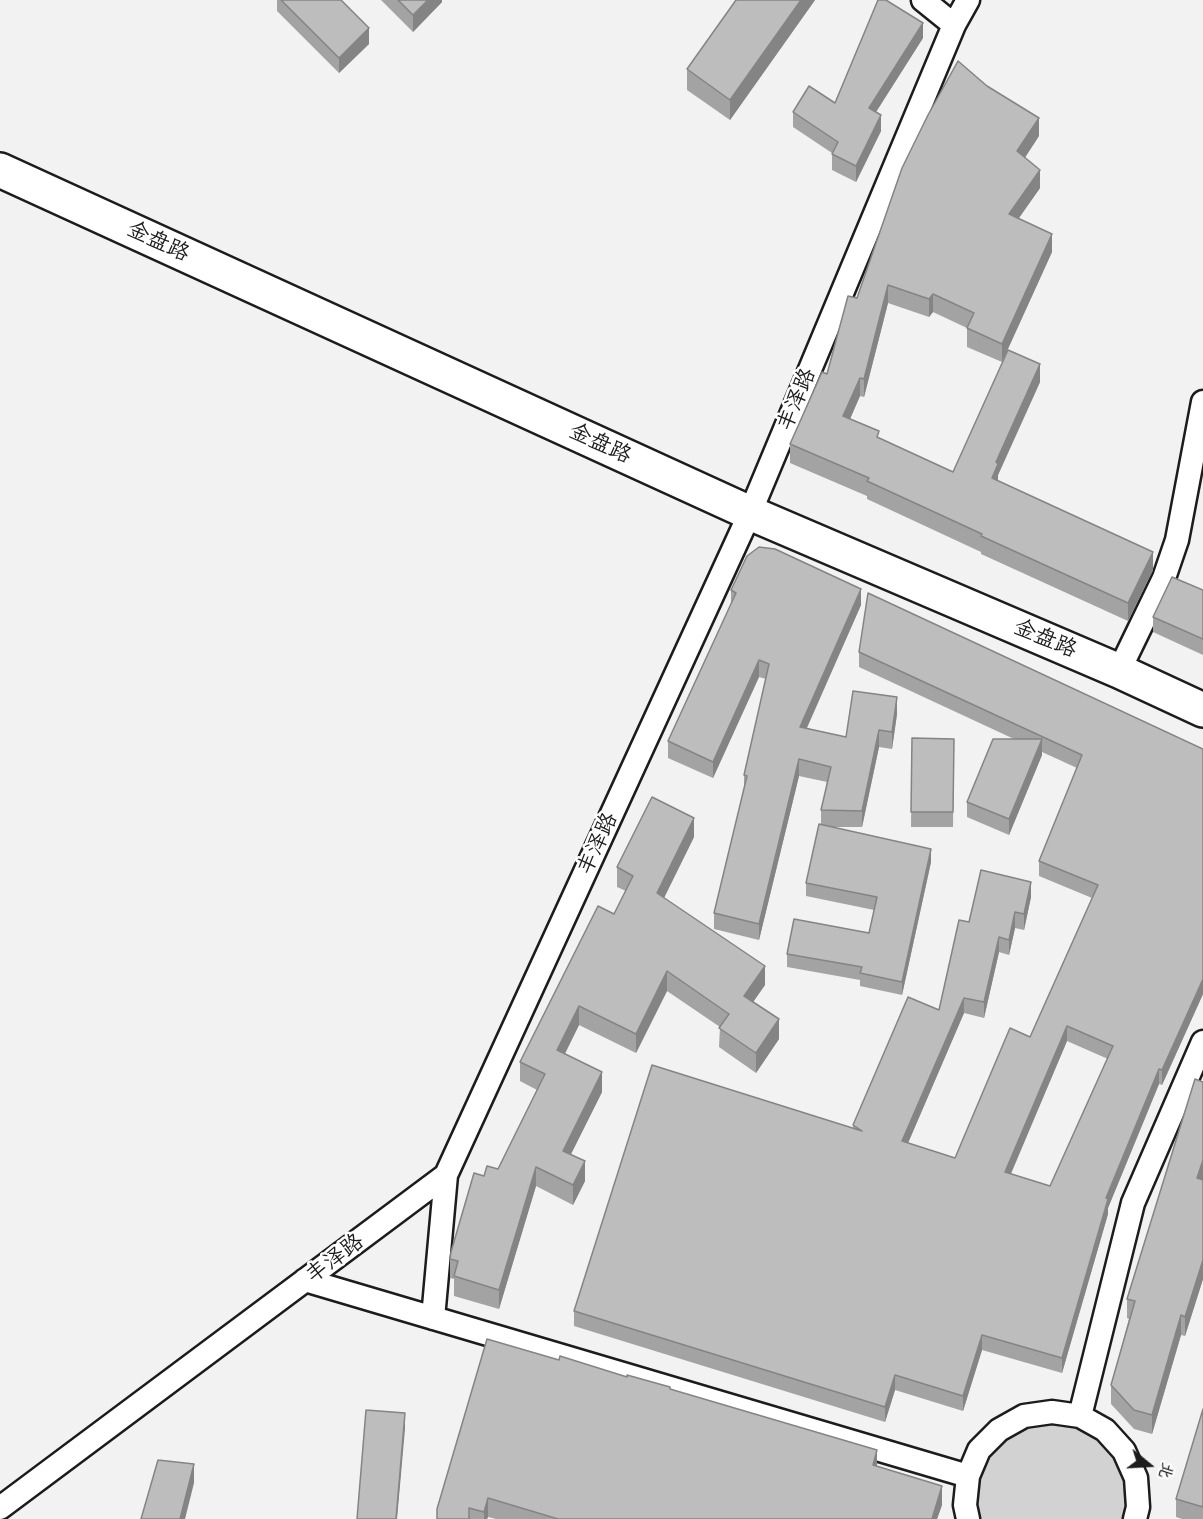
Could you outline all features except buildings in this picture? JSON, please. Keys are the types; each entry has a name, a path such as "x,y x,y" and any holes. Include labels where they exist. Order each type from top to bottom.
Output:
{"main road":[{"name":"金盘路","path":"0,170 750,513 1119,671 1203,710"}],"street":[{"path":"923,0 954,25"},
{"name":"丰泽路","path":"0,1508 446,1175 750,513 954,25 968,0"},
{"path":"1119,671 1164,578 1177,540 1203,402"},
{"path":"1080,1416 1133,1203 1203,1042"},
{"path":"433,1318 446,1175"},
{"path":"305,1280 968,1476"},
{"path":"968,1519 965,1505 968,1476 979,1450 999,1430 1024,1416 1052,1412 1080,1416 1105,1430 1124,1451 1136,1478 1138,1507 1134,1519"}],"shaded area":[{"path":"1052,1412 1124,1451 1135,1519 968,1519 979,1450"}]}
